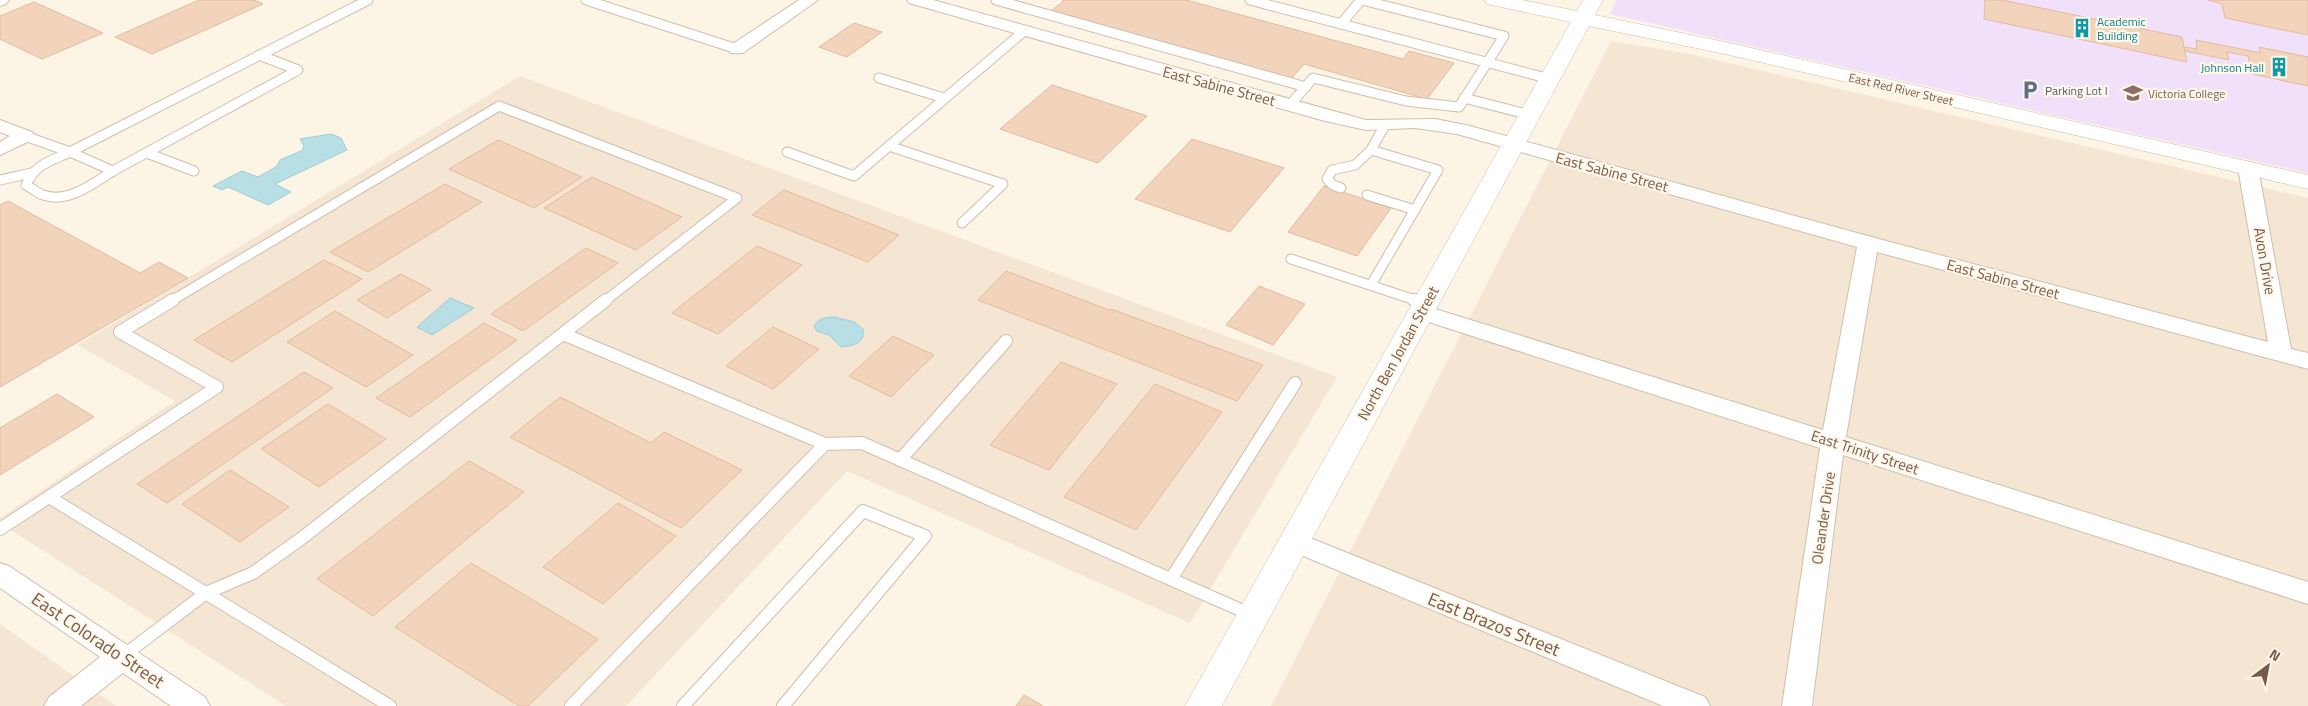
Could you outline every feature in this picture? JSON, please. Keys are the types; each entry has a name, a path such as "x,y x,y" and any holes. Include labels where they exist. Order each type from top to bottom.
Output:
{"street":[{"path":"737,49 810,0"},
{"name":"East Sabine Street","path":"915,0 944,3 1023,32 1366,125 1435,124 2308,361"},
{"name":"East Red River Street","path":"1494,0 1589,9 1725,48 2308,182"},
{"name":"North Ben Jordan Street","path":"1203,706 1589,9"},
{"path":"0,125 25,136"},
{"path":"0,149 25,136"},
{"name":"Avon Drive","path":"2248,168 2281,353"},
{"name":"Oleander Drive","path":"1797,706 1833,442 1868,243"},
{"name":"East Trinity Street","path":"1424,308 1833,442 2308,593"},
{"name":"East Brazos Street","path":"1293,541 1694,706"},
{"name":"East Colorado Street","path":"0,574 195,706"},
{"path":"59,706 123,656"}],"lane":[{"path":"0,180 30,173 368,0"},
{"path":"586,0 737,49"},
{"path":"996,0 1306,87"},
{"path":"1250,0 1550,79"},
{"path":"1290,105 1313,78 1406,101 1458,107 1504,36 1362,0 1341,24"},
{"path":"787,152 854,176 1023,32"},
{"path":"30,173 26,185 46,196 62,197 80,191 146,152 298,70 259,55"},
{"path":"879,78 944,98"},
{"path":"1464,98 1530,115"},
{"path":"0,529 217,387 120,332 499,106 737,198 302,538 253,573 206,592 123,656"},
{"path":"1341,188 1333,185 1327,179 1332,170 1355,165 1371,150 1385,125"},
{"path":"25,136 70,152 113,171"},
{"path":"890,146 1003,184 962,223"},
{"path":"1371,150 1438,170 1371,286"},
{"path":"146,152 194,171"},
{"path":"1367,196 1415,210"},
{"path":"1291,260 1371,286 1424,308"},
{"path":"563,334 825,444 862,443 1253,615"},
{"path":"900,460 1006,341"},
{"path":"1171,579 1295,383"},
{"path":"571,706 825,444"},
{"path":"49,497 390,706"},
{"path":"682,706 863,511 924,536 783,706"}],"shaded area":[{"name":"Victoria College","path":"1617,0 2308,0 2308,173 1610,14"},
{"path":"1611,41 1685,53 2308,198 2308,706 1271,706"},
{"path":"520,76 1337,377 1190,623 847,471 626,706 286,706 0,523 0,518 175,401 78,345"},
{"path":"0,624 116,706 0,706"}],"water":[{"path":"331,134 341,138 347,150 275,184 291,192 268,205 228,187 222,190 213,186 242,171 258,177 277,166 280,160 303,150 304,146 300,139"},
{"path":"450,298 474,308 432,335 417,327"},
{"path":"835,317 854,322 863,329 860,341 854,345 841,347 829,335 817,331 814,327 820,320"}],"building":[{"path":"199,0 254,0 263,4 152,54 115,37"},
{"path":"1062,0 1186,0 1403,59 1409,51 1454,63 1427,99 1304,64 1290,80 1051,11 1064,1"},
{"name":"Academic Building","path":"1985,0 2002,0 2182,37 2187,62 1984,19"},
{"path":"2208,0 2308,0 2308,35 2225,18 2222,4"},
{"path":"34,2 103,33 42,59 0,39 0,16"},
{"path":"854,23 882,32 847,57 819,47"},
{"name":"Johnson Hall","path":"2196,40 2261,53 2259,47 2308,57 2308,86 2252,74 2248,56 2227,52 2229,60 2185,51 2184,47 2197,49"},
{"path":"1052,85 1147,116 1098,163 1000,129"},
{"path":"1192,139 1284,168 1230,232 1135,199"},
{"path":"498,140 582,177 534,208 449,169"},
{"path":"592,177 682,217 636,250 544,208"},
{"path":"445,184 482,202 368,272 330,252"},
{"path":"1324,186 1391,208 1357,256 1288,232"},
{"path":"784,190 899,235 868,262 752,215"},
{"path":"8,201 140,273 159,262 188,278 0,387 0,205"},
{"path":"757,246 802,265 718,334 672,313"},
{"path":"586,248 618,263 523,331 491,314"},
{"path":"324,260 362,279 232,362 194,340"},
{"path":"1006,271 1263,365 1237,401 978,300"},
{"path":"401,274 431,290 387,318 357,300"},
{"path":"1259,286 1305,304 1273,345 1226,325"},
{"path":"335,311 413,355 366,387 287,342"},
{"path":"484,323 517,340 410,417 376,398"},
{"path":"773,327 819,349 773,389 726,366"},
{"path":"893,336 934,355 891,397 849,376"},
{"path":"1061,362 1117,384 1049,470 990,445"},
{"path":"304,372 333,388 167,503 137,484"},
{"path":"1155,384 1222,412 1136,530 1064,497"},
{"path":"57,394 94,417 0,475 0,428"},
{"path":"560,397 651,443 664,432 742,470 681,528 510,437"},
{"path":"328,404 386,439 319,487 261,449"},
{"path":"469,461 524,492 373,616 317,579"},
{"path":"230,470 289,507 240,542 182,504"},
{"path":"618,503 676,536 603,604 543,567"},
{"path":"471,563 598,639 528,706 519,706 395,627"},
{"path":"1024,695 1043,706 1016,706"}],"place":[{"name":"Academic Building","path":"2082,28"},
{"name":"Johnson Hall","path":"2279,67"},
{"name":"Parking Lot I","path":"2030,90"},
{"name":"Victoria College","path":"2133,93"}]}
